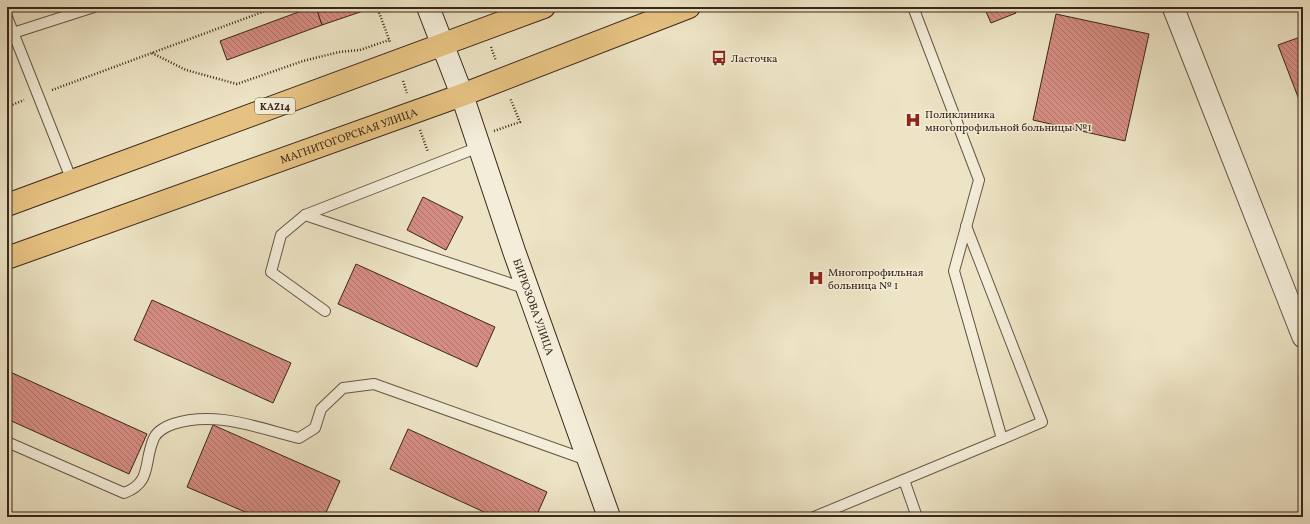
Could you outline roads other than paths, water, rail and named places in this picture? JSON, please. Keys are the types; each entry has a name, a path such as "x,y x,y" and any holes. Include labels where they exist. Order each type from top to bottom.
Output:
{"main road":[{"name":"KAZ14","path":"7,205 544,7"},
{"name":"МАГНИТОГОРСКАЯ УЛИЦА","path":"7,258 462,95 689,7"}],"street":[{"path":"428,7 443,44"},
{"path":"1173,7 1303,337"},
{"name":"БИРЮЗОВА УЛИЦА","path":"443,44 462,95 527,289 609,517"}],"lane":[{"path":"13,33 94,7"},
{"path":"913,7 979,180 954,271 1002,439"},
{"path":"7,17 72,181"},
{"path":"325,311 271,272 281,234 305,215 479,147"},
{"path":"305,215 527,289"},
{"path":"814,517 1042,422 966,226"},
{"path":"7,442 124,493 132,490 142,482 154,436 166,427 188,419 217,418 299,438 314,428 321,409 343,388 374,384 589,461"},
{"path":"904,480 917,517"}],"place":[{"name":"Ласточка","path":"719,58"},
{"name":"Поликлиника многопрофильной больницы №1","path":"913,120"},
{"name":"Многопрофильная больница № 1","path":"816,278"}]}
